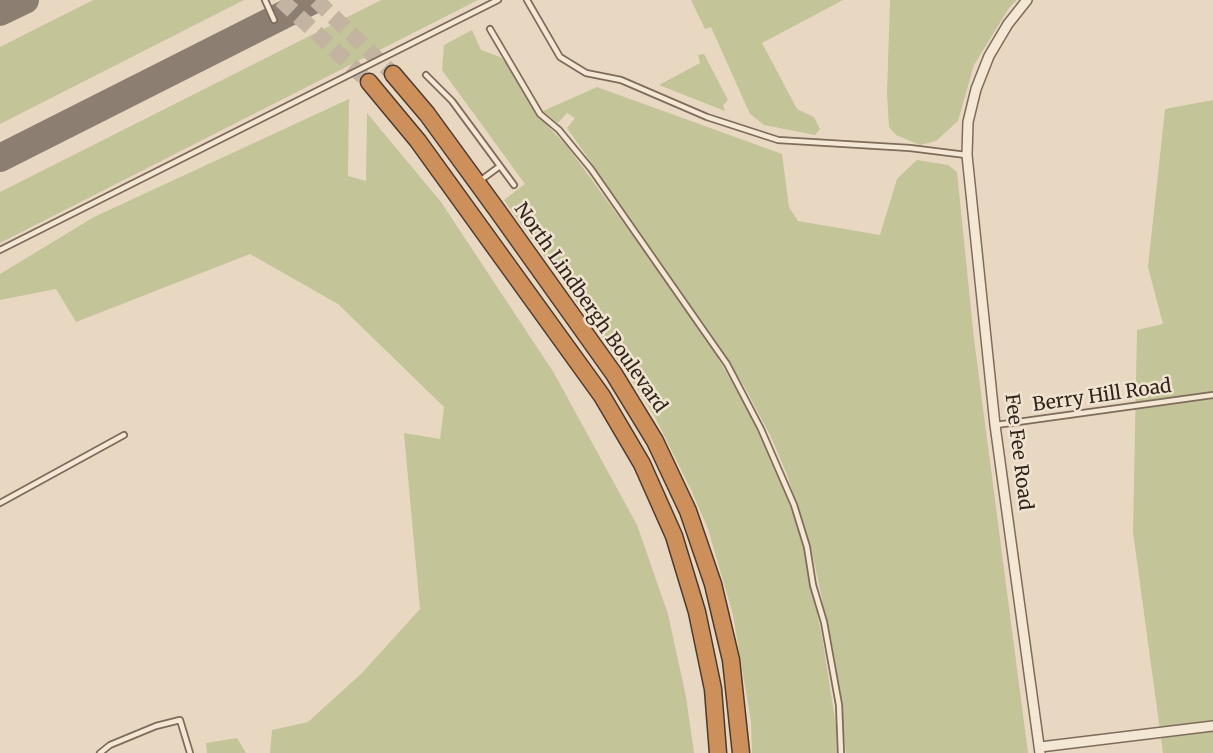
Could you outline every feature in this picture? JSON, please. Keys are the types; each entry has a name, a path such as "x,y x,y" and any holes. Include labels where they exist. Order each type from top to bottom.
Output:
{"highway":[{"name":"North Lindbergh Boulevard","path":"393,75 427,114 614,374 672,474 702,548 724,624 737,703 741,753"},
{"path":"369,82 418,141 602,396 642,464 674,536 697,612 713,689 718,753"}],"street":[{"name":"Fee Fee Road","path":"1027,0 995,45 976,89 968,122 967,155 996,425 1040,750"},
{"path":"1040,750 1213,726"}],"lane":[{"path":"265,0 274,20"},
{"path":"0,250 498,0"},
{"path":"527,0 559,57 586,73 621,80 707,117 778,140 911,148 967,155"},
{"path":"490,29 540,114 559,130 591,169 727,364 761,429 794,505 807,547 839,705 841,753"},
{"path":"426,75 452,101 514,185"},
{"path":"477,183 500,166"},
{"name":"Berry Hill Road","path":"996,425 1213,395"},
{"path":"0,503 124,435"},
{"path":"100,753 110,745 180,720 191,753"}],"green space":[{"path":"93,0 244,0 0,124 0,47"},
{"path":"381,0 478,0 0,243 0,192"},
{"path":"691,0 843,0 762,43 797,109 814,117 820,129 815,135 764,125 750,114 711,27 705,29"},
{"path":"890,0 1017,0 1009,8 974,65 958,121 936,141 920,145 896,135 889,127 887,93"},
{"path":"472,30 481,50 500,57 510,66 538,116 567,146 669,285 712,348 746,406 781,482 803,542 823,642 836,726 837,753 752,753 751,722 733,615 708,529 692,492 655,417 628,374 504,200 525,184 442,70 444,45"},
{"path":"704,54 728,100 723,105 725,111 659,85 700,63 698,55"},
{"path":"597,87 782,154 789,207 798,221 880,235 897,179 917,160 948,165 957,172 974,339 1028,753 846,753 835,660 812,552 786,472 770,435 716,341 567,128 575,118 567,113 558,123 543,111"},
{"path":"349,99 348,176 366,181 367,113 441,202 554,373 637,525 668,614 686,697 694,753 270,753 272,730 308,722 362,673 420,609 404,433 440,439 444,407 338,304 250,254 76,322 56,289 0,300 0,274 94,217"},
{"path":"1213,100 1213,753 1163,753 1133,532 1137,330 1163,324 1148,267 1165,109"},
{"path":"237,738 246,753 207,753 206,743"}],"taxiway":[{"path":"0,12 25,0"},
{"path":"0,158 313,0"}],"tunnel":[{"path":"281,0 369,82"},
{"path":"316,0 393,74"}]}
